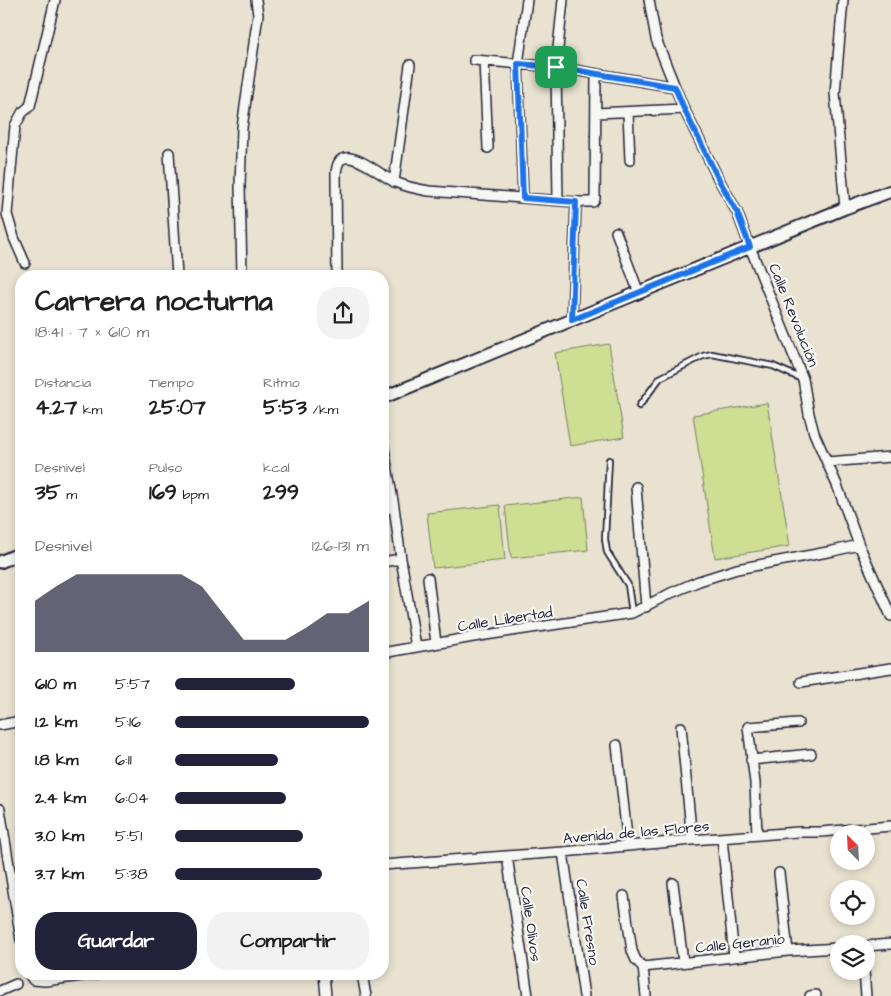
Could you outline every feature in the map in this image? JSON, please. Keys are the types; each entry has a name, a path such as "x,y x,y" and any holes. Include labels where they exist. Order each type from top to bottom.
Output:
{"street":[{"path":"24,263 7,214 15,126 22,113 30,106 55,0"},
{"path":"242,270 240,185 242,128 258,15 256,0"},
{"path":"523,198 518,64 526,0"},
{"path":"558,200 556,67 563,0"},
{"name":"Calle Revolución","path":"649,0 656,39 684,109 737,212 803,379 814,433 837,484 859,545 891,616"},
{"path":"843,0 835,93 844,208"},
{"path":"488,148 479,60 556,67 675,87"},
{"path":"394,182 410,65"},
{"path":"337,270 336,173 338,164 345,158 359,161 394,182 415,189 593,202 596,199 596,74"},
{"path":"596,113 684,109"},
{"path":"628,112 630,160"},
{"path":"169,152 177,270"},
{"path":"389,395 844,208 891,191"},
{"path":"572,320 576,202"},
{"path":"616,232 638,293"},
{"path":"826,462 891,456"},
{"path":"389,478 400,559 416,647"},
{"path":"636,487 646,606"},
{"path":"389,508 394,507"},
{"path":"632,613 699,581 737,569 859,545"},
{"path":"0,562 15,556"},
{"path":"389,561 400,559"},
{"path":"428,578 436,643"},
{"name":"Calle Libertad","path":"389,652 632,613"},
{"path":"801,682 891,668"},
{"path":"0,725 15,722"},
{"path":"757,835 748,727 798,723"},
{"path":"681,727 692,840"},
{"path":"617,745 628,846"},
{"path":"751,760 811,754"},
{"path":"0,809 15,896"},
{"name":"Avenida de las Flores","path":"389,864 891,826"},
{"path":"722,838 734,957"},
{"name":"Calle Fresno","path":"563,852 584,996"},
{"name":"Calle Olivos","path":"507,856 528,996"},
{"path":"779,873 788,951"},
{"path":"673,883 683,962"},
{"path":"624,896 632,951 636,960 643,967 646,996"},
{"path":"875,945 891,944"},
{"name":"Calle Geranio","path":"643,967 788,951 830,949"},
{"path":"325,980 326,996"},
{"path":"363,980 366,996"},
{"path":"865,980 866,996"},
{"path":"0,992 16,984"},
{"path":"810,996 816,996"}],"lane":[{"path":"639,406 660,378 703,356 712,354 773,366 803,379"},
{"path":"609,460 605,539 607,552 628,585 632,613"}],"green space":[{"path":"609,344 624,437 570,446 555,353"},
{"path":"767,403 790,546 715,558 693,415"},
{"path":"583,497 588,550 511,558 505,506"},
{"path":"500,505 505,560 433,568 427,513"}],"route":[{"path":"518,64 556,67 675,87 718,178 737,212 750,247 572,320 576,202 523,198 518,64"}]}
